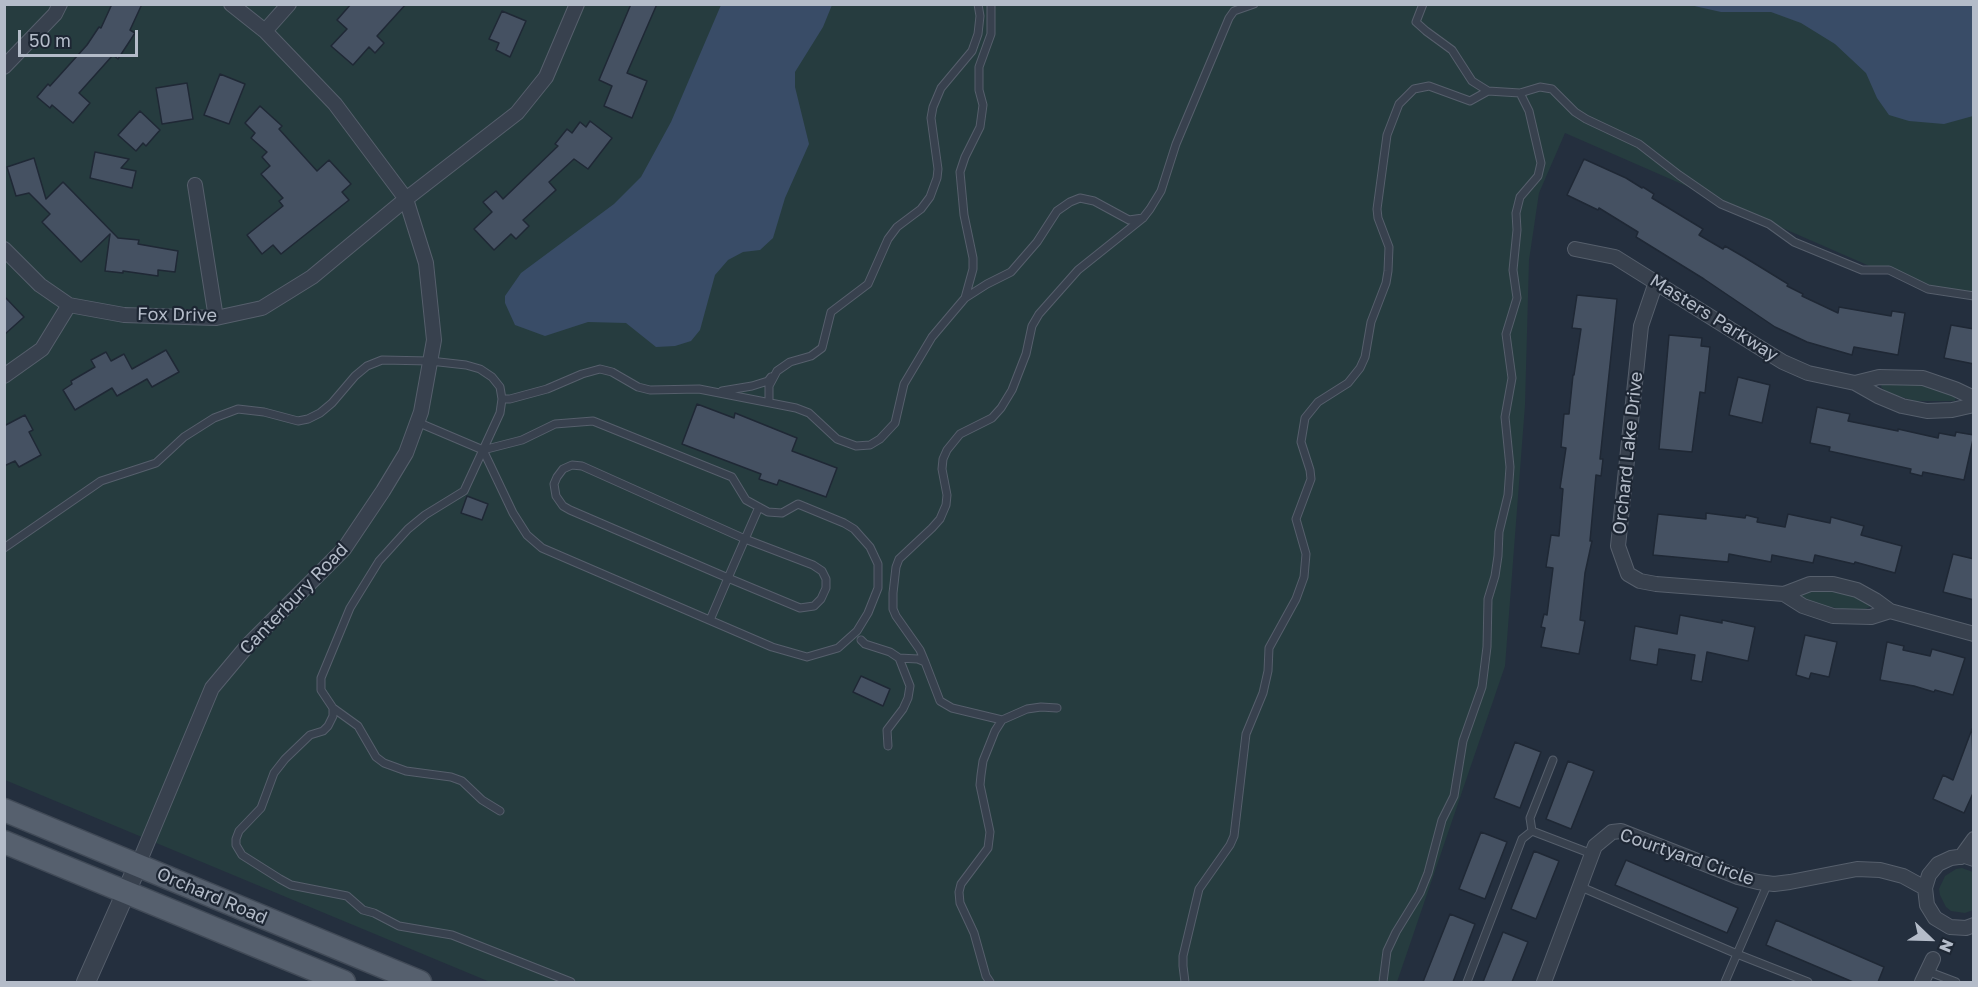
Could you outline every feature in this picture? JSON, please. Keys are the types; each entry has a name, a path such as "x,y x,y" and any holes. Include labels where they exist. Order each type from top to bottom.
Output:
{"main road":[{"name":"Orchard Road","path":"4,810 420,982"},
{"name":"Orchard Road","path":"4,842 344,982"}],"street":[{"path":"4,67 55,14 60,4"},
{"name":"Canterbury Road","path":"138,865 212,688 248,645 344,549 406,453 421,412 434,340 426,263 406,199 335,104 265,31 231,4"},
{"path":"265,31 289,4"},
{"name":"Fox Drive","path":"4,249 40,285 69,305 124,315 216,318 262,308 312,277 406,199 517,113 546,77 577,4"},
{"path":"195,185 216,318"},
{"name":"Masters Parkway","path":"1575,249 1615,257 1783,362 1808,373 1855,383 1902,406 1927,411 1952,410 1974,405"},
{"name":"Orchard Lake Drive","path":"1656,282 1641,326 1618,546 1629,574 1640,581 1656,584 1784,594 1810,584 1833,584 1857,590 1890,611 1974,634"},
{"path":"4,376 42,349 69,305"},
{"name":"Masters Parkway","path":"1855,383 1879,377 1923,378 1974,398"},
{"name":"Orchard Lake Drive","path":"1784,594 1803,606 1833,616 1871,617 1890,611"},
{"name":"Courtyard Circle","path":"1544,982 1595,846 1612,832 1621,831 1738,877 1768,883 1790,882 1857,869 1880,870 1903,876 1925,888"},
{"path":"1974,839 1967,858 1951,858 1938,864 1929,875 1925,888 1927,905 1935,918 1950,927 1974,926"},
{"path":"86,982 138,865"}],"lane":[{"path":"502,399 548,389 600,369 612,372 638,387 650,390 721,391 768,381 790,362 811,357 822,348 831,312 868,284 888,239 897,227 921,209 930,197 938,169 931,118 933,107 941,88 972,51 981,16 978,4"},
{"path":"965,298 973,270 973,258 964,214 960,172 980,127 983,105 979,90 979,67 991,34 991,4"},
{"path":"1002,720 946,706 940,701 920,650 893,609 896,567 899,559 940,519 947,495 942,469 947,450 960,434 992,418 1001,408 1012,390 1026,354 1032,326 1039,314 1078,270 1143,218 1161,191 1181,133 1229,18 1234,11 1254,4"},
{"path":"1423,4 1416,22 1452,50 1472,81 1488,91 1520,93 1540,87 1552,89 1575,112 1586,119 1640,144 1721,204 1769,224 1794,242 1862,270 1889,270 1928,289 1974,296"},
{"path":"1185,982 1183,956 1199,890 1234,836 1246,734 1263,693 1268,671 1269,648 1296,599 1304,577 1306,554 1296,519 1311,479 1301,442 1305,418 1318,402 1348,383 1360,368 1368,347 1371,322 1386,282 1389,247 1378,218 1378,196 1393,118 1399,104 1414,89 1421,87 1436,88 1470,101 1488,91"},
{"path":"1383,982 1387,951 1424,884 1442,820 1454,796 1466,732 1482,687 1488,647 1488,599 1495,576 1499,532 1509,486 1509,442 1504,417 1512,378 1506,334 1517,298 1514,270 1516,213 1520,197 1538,176 1542,163 1529,111 1520,93"},
{"path":"699,389 796,408 809,413 837,440 856,446 870,445 880,439 895,423 904,384 932,337 965,298 1011,272 1037,242 1057,210 1080,198 1094,201 1129,220 1143,218"},
{"path":"4,548 101,481 156,463 184,437 214,417 238,409 298,422 320,414 355,376 367,366 382,360 430,361 480,369 492,377 500,387 502,399 500,413 464,491 408,529 380,561 350,608 321,678 321,690 333,708 358,726 376,757 384,763 406,771 452,777 462,781 482,800 500,811"},
{"path":"769,402 769,386 777,371"},
{"path":"417,422 483,450 522,440 555,424 593,421 732,477 746,500 768,512 782,513 798,504 844,523 854,529 870,547 878,564 878,588 857,632 838,648 807,657 772,647 542,548 527,535 513,513 483,450"},
{"path":"572,465 582,466 822,571 826,579 826,588 821,599 814,606 800,608 728,578 563,506 556,496 554,484 557,477 563,469 572,465"},
{"path":"710,620 759,507"},
{"path":"861,640 865,644 890,652 899,658 918,659 925,662"},
{"path":"888,746 887,730 903,709 910,686 899,658"},
{"path":"333,708 333,716 328,726 323,731 310,735 274,773 261,808 239,831 236,845 242,855 291,885 347,896 363,910 399,926 452,935 571,982"},
{"path":"990,982 986,976 974,933 960,903 959,892 961,884 988,848 990,832 980,785 983,761 994,730 1002,720 1027,709 1057,708"},
{"path":"1532,831 1530,818 1553,760"},
{"path":"1532,831 1592,854"},
{"path":"1467,982 1522,839 1532,831"},
{"path":"1725,982 1768,883"},
{"path":"1581,887 1808,982"},
{"path":"1928,975 1956,982"}],"green space":[{"path":"4,5 1973,5 1973,300 1929,292 1565,133 1539,193 1529,260 1525,405 1505,666 1397,982 490,982 5,780"},
{"path":"1908,382 1928,385 1956,396 1955,401 1915,401 1888,393 1881,387 1882,384"},
{"path":"1814,590 1854,595 1870,602 1872,606 1863,610 1841,609 1814,604 1802,599 1799,594"},
{"path":"1962,868 1973,872 1973,910 1965,913 1951,911 1946,907 1939,889 1945,876"}],"water":[{"path":"721,5 832,5 823,27 795,72 795,87 809,144 785,198 773,238 760,250 743,252 728,260 715,275 700,330 691,341 675,346 656,347 626,323 588,322 545,336 515,325 505,303 505,296 521,273 614,204 641,177 671,122"},
{"path":"1690,5 1973,5 1973,116 1944,124 1909,121 1889,115 1877,98 1866,73 1835,44 1801,23 1771,12 1721,12"}],"building":[{"path":"112,4 142,4 130,30 135,33 118,59 113,55 79,93 90,103 73,123 52,105 50,108 37,97 87,45 99,27 101,28"},
{"path":"351,4 406,4 377,36 384,43 375,53 369,47 353,65 331,46 347,29 337,20"},
{"path":"631,4 657,4 627,73 647,81 632,118 604,106 612,86 599,80"},
{"path":"502,11 526,21 510,57 496,50 499,43 489,39"},
{"path":"220,74 245,84 229,124 204,115"},
{"path":"187,83 193,119 162,124 156,88"},
{"path":"260,106 282,126 279,129 317,171 329,160 351,184 342,192 349,200 281,254 273,245 262,254 247,235 283,206 279,201 283,198 261,174 270,166 262,157 267,152 251,138 255,133 245,123"},
{"path":"140,111 160,130 146,146 143,143 136,151 118,135"},
{"path":"590,121 612,138 588,169 574,159 549,182 556,190 523,220 529,226 516,239 511,234 494,250 474,229 492,212 483,202 496,191 503,199 558,146 555,144 567,129 572,133 580,122 586,127"},
{"path":"95,152 129,159 121,168 136,171 132,188 90,178"},
{"path":"34,158 46,199 63,182 118,238 139,240 138,244 178,251 175,272 158,270 158,276 105,271 110,234 81,262 42,222 50,214 29,193 16,196 7,167"},
{"path":"1584,159 1643,187 1654,194 1652,198 1703,229 1699,235 1723,249 1725,246 1744,257 1803,294 1802,296 1838,313 1839,307 1891,316 1892,311 1905,313 1898,355 1854,347 1852,355 1807,342 1775,327 1636,237 1638,232 1599,208 1598,210 1567,195"},
{"path":"1577,295 1617,299 1600,459 1603,459 1601,476 1596,475 1590,541 1592,541 1585,573 1580,620 1585,621 1579,654 1541,647 1545,628 1541,627 1544,614 1547,615 1553,568 1546,567 1551,535 1559,536 1563,489 1560,488 1566,448 1561,447 1564,414 1569,414 1581,329 1572,328"},
{"path":"4,296 24,317 4,335"},
{"path":"1951,325 1974,329 1974,364 1944,358"},
{"path":"1669,335 1702,338 1701,346 1710,347 1705,393 1700,392 1692,452 1659,449"},
{"path":"166,350 179,372 152,387 147,379 117,396 112,388 75,410 63,390 72,384 71,381 95,367 91,360 106,352 111,361 124,354 132,369"},
{"path":"1738,377 1770,385 1762,423 1729,415"},
{"path":"697,404 734,418 735,413 797,438 792,451 837,468 826,497 779,480 777,485 759,479 761,474 682,444"},
{"path":"1817,407 1850,414 1848,421 1898,431 1898,429 1938,438 1939,433 1955,436 1956,432 1974,435 1964,480 1923,472 1922,476 1910,473 1911,469 1829,451 1830,447 1810,443"},
{"path":"25,415 33,430 29,432 41,455 19,467 15,461 4,466 4,426"},
{"path":"467,496 488,504 482,520 461,513"},
{"path":"1706,513 1745,518 1746,515 1758,518 1757,522 1785,527 1788,514 1830,523 1831,517 1864,526 1861,535 1902,546 1895,573 1855,562 1854,564 1815,555 1813,563 1772,555 1771,562 1729,554 1728,562 1653,555 1658,514 1706,519"},
{"path":"1953,554 1974,559 1974,600 1943,592"},
{"path":"1680,615 1755,627 1748,661 1707,652 1702,682 1691,680 1695,655 1659,649 1657,665 1630,660 1635,626 1677,634"},
{"path":"1805,635 1837,642 1829,677 1811,673 1809,679 1796,675"},
{"path":"1887,642 1904,646 1903,650 1930,656 1932,649 1965,658 1953,695 1880,680"},
{"path":"861,676 890,689 883,706 853,692"},
{"path":"1972,729 1974,791 1964,813 1933,799 1943,775 1953,780"},
{"path":"1515,742 1541,752 1520,808 1494,798"},
{"path":"1568,761 1594,771 1571,829 1546,819"},
{"path":"1481,832 1507,842 1485,899 1459,889"},
{"path":"1534,851 1559,861 1536,919 1511,909"},
{"path":"1626,860 1738,908 1727,933 1615,885"},
{"path":"1450,914 1475,924 1453,982 1423,982"},
{"path":"1776,920 1884,967 1878,982 1853,982 1766,945"},
{"path":"1503,932 1528,942 1512,982 1483,982"}]}
